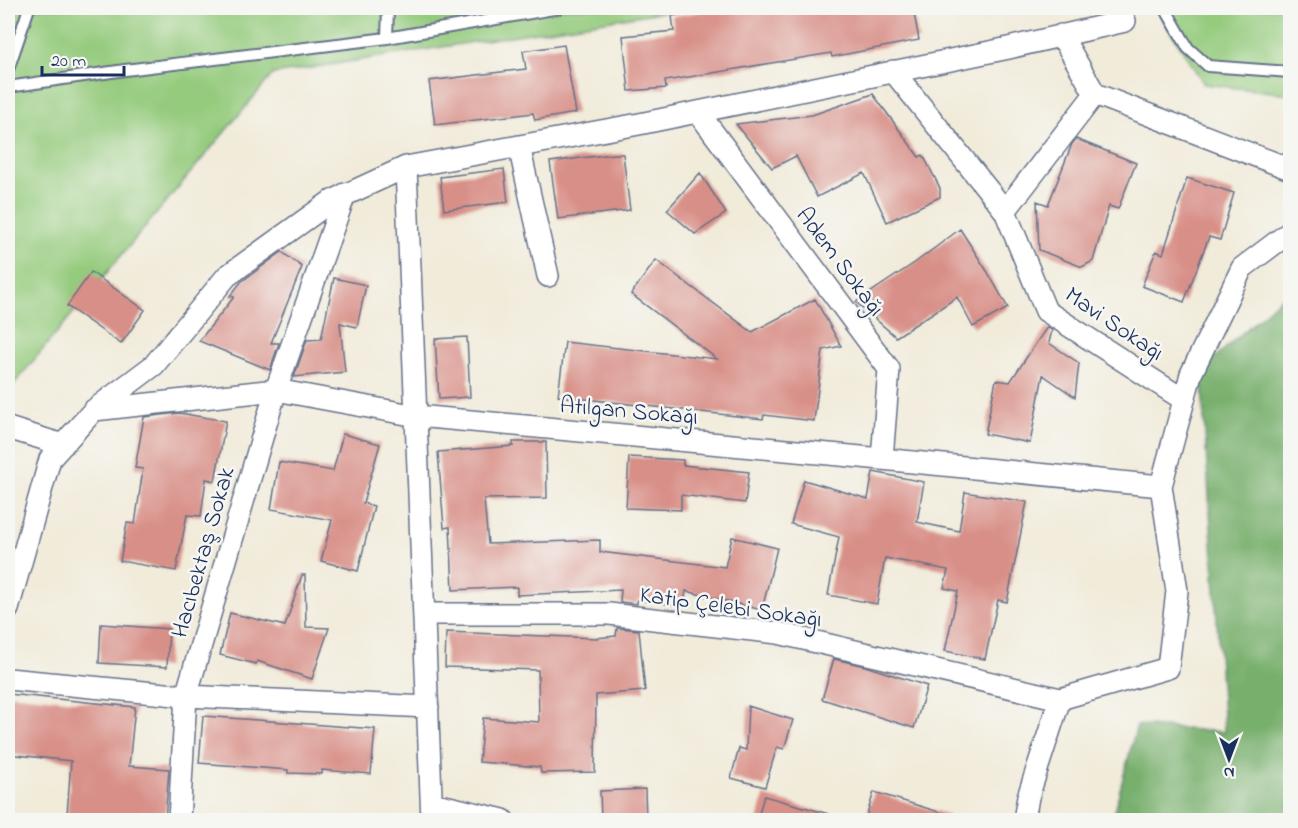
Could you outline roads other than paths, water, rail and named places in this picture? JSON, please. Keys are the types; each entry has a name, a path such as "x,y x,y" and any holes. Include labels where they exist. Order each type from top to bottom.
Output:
{"street":[{"path":"8,609 50,459 94,410 154,365 227,276 270,243 345,194 406,167 698,112 1125,21"},
{"path":"1061,35 1095,94 1290,170"},
{"name":"Mavi Sokağı","path":"893,71 1005,210 1046,311 1184,400"},
{"path":"1005,210 1095,94"},
{"name":"Adem Sokağı","path":"698,112 890,369 882,459"},
{"path":"519,146 548,276"},
{"path":"406,167 432,812 503,820"},
{"name":"Hacıbektaş Sokak","path":"179,820 186,696 276,390 345,194"},
{"path":"1024,820 1028,797 1060,699 1168,668 1177,591 1161,486 1191,374 1242,268 1290,232"},
{"name":"Atılgan Sokağı","path":"94,410 276,390 417,416 1161,486"},
{"path":"8,428 63,445"},
{"name":"Katip Çelebi Sokağı","path":"424,615 609,615 778,633 1060,699"},
{"path":"8,679 186,696 428,707"}],"lane":[{"path":"8,70 29,8"},
{"path":"387,38 388,8"},
{"path":"8,87 125,69 387,38 559,8"},
{"path":"1165,8 1188,48 1208,66 1290,72"}]}
